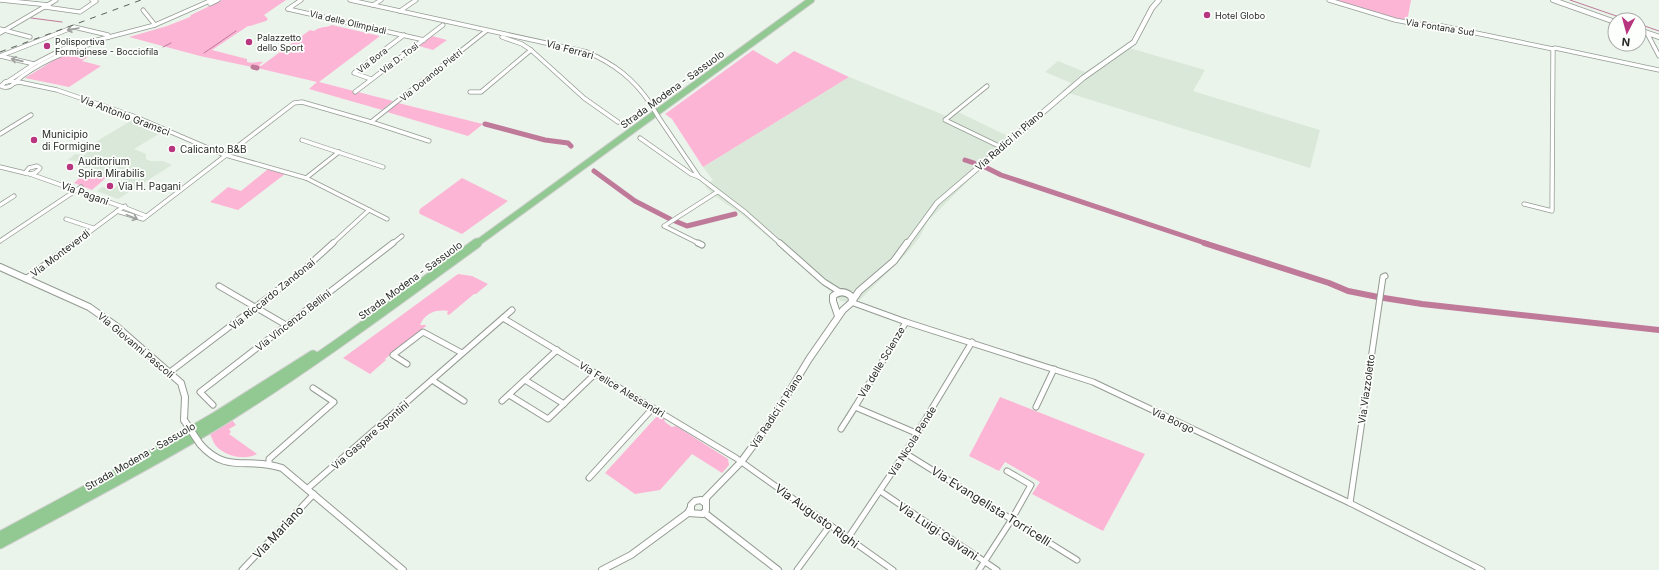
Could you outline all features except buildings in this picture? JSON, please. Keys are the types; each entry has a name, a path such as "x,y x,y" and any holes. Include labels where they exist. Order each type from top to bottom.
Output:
{"highway":[{"name":"Strada Modena - Sassuolo","path":"0,536 144,459 215,417 326,347 805,0"},
{"name":"Strada Modena - Sassuolo","path":"0,544 83,500 221,421 329,351 811,0"}],"street":[{"path":"0,0 49,4"},
{"path":"0,33 56,0"},
{"path":"44,7 80,12 96,0 92,0"},
{"path":"201,0 204,4"},
{"path":"2,85 34,64 63,49 154,25 212,0"},
{"path":"15,82 39,66 66,52 166,24 218,0"},
{"name":"Via delle Olimpiadi","path":"301,0 288,9 424,40"},
{"name":"Via Ferrari","path":"350,0 486,31 569,47 603,59 626,73 641,89 699,177 745,212 824,282 833,289 844,292"},
{"path":"373,5 381,0"},
{"path":"400,11 416,0"},
{"name":"Via Radici in Piano","path":"602,570 631,555 690,512 693,502 697,500 705,501 741,462 772,420 809,359 838,317 864,287 894,260 937,203 1082,78 1134,42 1140,35 1152,8 1159,0"},
{"name":"Via Fontana Sud","path":"1329,0 1395,20 1416,24 1442,26 1659,70"},
{"path":"1553,0 1607,19"},
{"path":"143,10 154,25"},
{"path":"432,18 442,25 460,25"},
{"name":"Via D. Tosi","path":"355,92 442,25"},
{"path":"0,56 74,27 100,32 108,35 109,37"},
{"path":"0,29 30,37"},
{"name":"Via Dorando Pietri","path":"371,122 486,31"},
{"path":"1647,33 1659,37"},
{"path":"1647,33 1659,56"},
{"name":"Via Bora","path":"371,79 354,73 404,35"},
{"name":"Via Ferrari","path":"502,38 522,44 531,50 584,98 618,122"},
{"path":"522,44 526,39"},
{"path":"1524,204 1552,211 1553,49"},
{"path":"470,92 481,92 531,50"},
{"path":"0,56 34,64"},
{"name":"Via Antonio Gramsci","path":"2,85 13,81 57,90 136,117 225,154 306,178 387,219"},
{"name":"Via Antonio Gramsci","path":"2,85 11,86 15,82"},
{"path":"987,86 945,120 1001,147"},
{"path":"117,211 139,220 146,216 225,154 292,104 297,102 302,102 371,122 429,141"},
{"path":"0,134 31,115"},
{"name":"Via Ferrari","path":"640,138 692,174 699,177"},
{"path":"302,140 383,167"},
{"path":"306,178 339,152"},
{"path":"28,172 33,166 38,166 40,168 37,172"},
{"path":"0,167 14,170 16,172 37,172"},
{"name":"Via Pagani","path":"28,172 79,188 124,206"},
{"path":"37,172 37,175 40,177"},
{"path":"0,241 79,188"},
{"path":"702,245 664,226 717,192"},
{"path":"0,205 14,196"},
{"path":"124,206 146,216"},
{"name":"Via Pagani","path":"117,211 124,206"},
{"name":"Via Riccardo Zandonai","path":"170,372 300,273 369,210"},
{"name":"Via Monteverdi","path":"27,278 117,211"},
{"name":"Via Monteverdi","path":"66,219 93,228"},
{"name":"Via Vincenzo Bellini","path":"213,406 200,392 402,236"},
{"name":"Via Giovanni Pascoli","path":"0,267 27,278 99,313 170,372 181,383 184,390 184,420 210,456 225,462 269,463 282,468 403,570"},
{"name":"Via Viazzoletto","path":"1350,503 1383,277 1385,276"},
{"name":"Via Ferrari","path":"824,282 831,292 833,301"},
{"path":"219,286 286,325"},
{"name":"Via Radici in Piano","path":"833,301 835,294 856,291 864,287"},
{"path":"833,301 842,307 851,303 851,296 844,292"},
{"path":"833,301 838,311 838,317"},
{"name":"Via Borgo","path":"851,303 1093,382 1350,503 1482,570"},
{"name":"Via Gaspare Spontini","path":"307,489 512,310"},
{"name":"Via Felice Alessandri","path":"503,318 741,462"},
{"name":"Via delle Scienze","path":"906,322 854,407 916,434"},
{"path":"407,364 392,355 423,332 462,353"},
{"name":"Via Nicola Pende","path":"848,538 905,453 972,342"},
{"path":"502,401 557,350"},
{"path":"1036,407 1054,370"},
{"path":"509,395 548,419 596,373"},
{"path":"432,380 464,401"},
{"path":"525,380 564,404"},
{"path":"269,463 269,459 334,402 313,388"},
{"path":"841,429 854,407"},
{"path":"589,478 653,408"},
{"name":"Via Evangelista Torricelli","path":"905,453 1077,560"},
{"name":"Via Augusto Righi","path":"741,462 893,570"},
{"path":"979,570 1012,519 1031,485 1007,471"},
{"name":"Via Luigi Galvani","path":"880,492 997,570"},
{"name":"Via Mariano","path":"242,570 314,494"},
{"path":"705,501 707,507 705,513"},
{"path":"690,512 697,515 705,513"},
{"path":"705,513 775,569"},
{"path":"797,570 830,525"}],"shaded area":[{"path":"222,0 286,0 264,15 268,19 266,21 248,26 212,50 247,59 247,62 249,63 263,62 259,65 261,66 310,30 314,31 318,28 332,25 380,36 319,82 393,101 382,110 309,89 317,82 257,68 258,66 252,67 200,56 129,37 167,26 190,17 191,15"},
{"path":"1333,0 1411,0 1407,22"},
{"path":"432,36 447,40 433,50 419,46"},
{"path":"1126,47 1205,70 1193,91 1320,130 1310,168 1062,91 1071,83 1045,72 1058,61 1085,72"},
{"path":"83,48 96,51 82,61 101,66 69,87 25,78 56,59"},
{"path":"753,50 777,64 794,51 849,77 703,167 672,119 665,114"},
{"path":"849,77 949,117 958,112 1014,139 980,169 928,221 919,238 907,253 860,300 847,302 841,301 741,214 712,194 705,186 713,180 703,167"},
{"path":"398,103 483,124 468,136 387,112"},
{"path":"139,116 167,129 134,149 146,154 146,159 150,161 163,161 172,165 118,199 97,191 102,187 114,188 124,179 84,174 91,167 82,169 83,162 68,160 75,154 85,155 86,154 84,152 90,149 87,147"},
{"path":"268,169 285,174 238,210 210,202 228,187 241,191"},
{"path":"84,174 107,177 92,190 74,183"},
{"path":"462,178 508,201 462,234 420,214 419,212 420,209"},
{"path":"458,274 472,276 488,284 449,315 447,314 448,311 435,311 425,317 420,325 426,326 385,359 386,360 370,374 343,358"},
{"path":"1000,397 1145,454 1103,531 1032,494 1040,482 1005,462 999,471 969,456"},
{"path":"658,415 672,427 676,426 728,459 729,465 722,473 692,454 660,490 635,494 605,473"},
{"path":"232,420 236,425 229,429 231,432 229,434 257,454 247,457 230,455 220,450 213,442 210,434"}],"waterway":[{"path":"1570,0 1607,13"},
{"path":"31,18 62,22"},
{"path":"1647,27 1659,31"},
{"path":"204,53 236,31"},
{"path":"163,47 171,43"},
{"path":"253,67 257,68"},
{"path":"485,124 545,140 568,143 571,146"},
{"path":"965,160 974,163"},
{"path":"985,167 1001,175 1208,244"},
{"path":"594,171 635,201 670,219"},
{"path":"675,221 687,226 735,214"},
{"path":"1204,243 1329,283 1348,291 1378,297"},
{"path":"1384,298 1422,304 1659,330"}],"railway":[{"path":"0,52 141,0"}],"place":[{"name":"Hotel Globo","path":"1207,15"},
{"name":"Palazzetto dello Sport","path":"249,42"},
{"name":"Polisportiva Formiginese - Bocciofila","path":"47,46"},
{"name":"Municipio di Formigine","path":"34,140"},
{"name":"Calicanto B&B","path":"172,149"},
{"name":"Auditorium Spira Mirabilis","path":"70,167"},
{"name":"Via H. Pagani","path":"110,186"}]}
